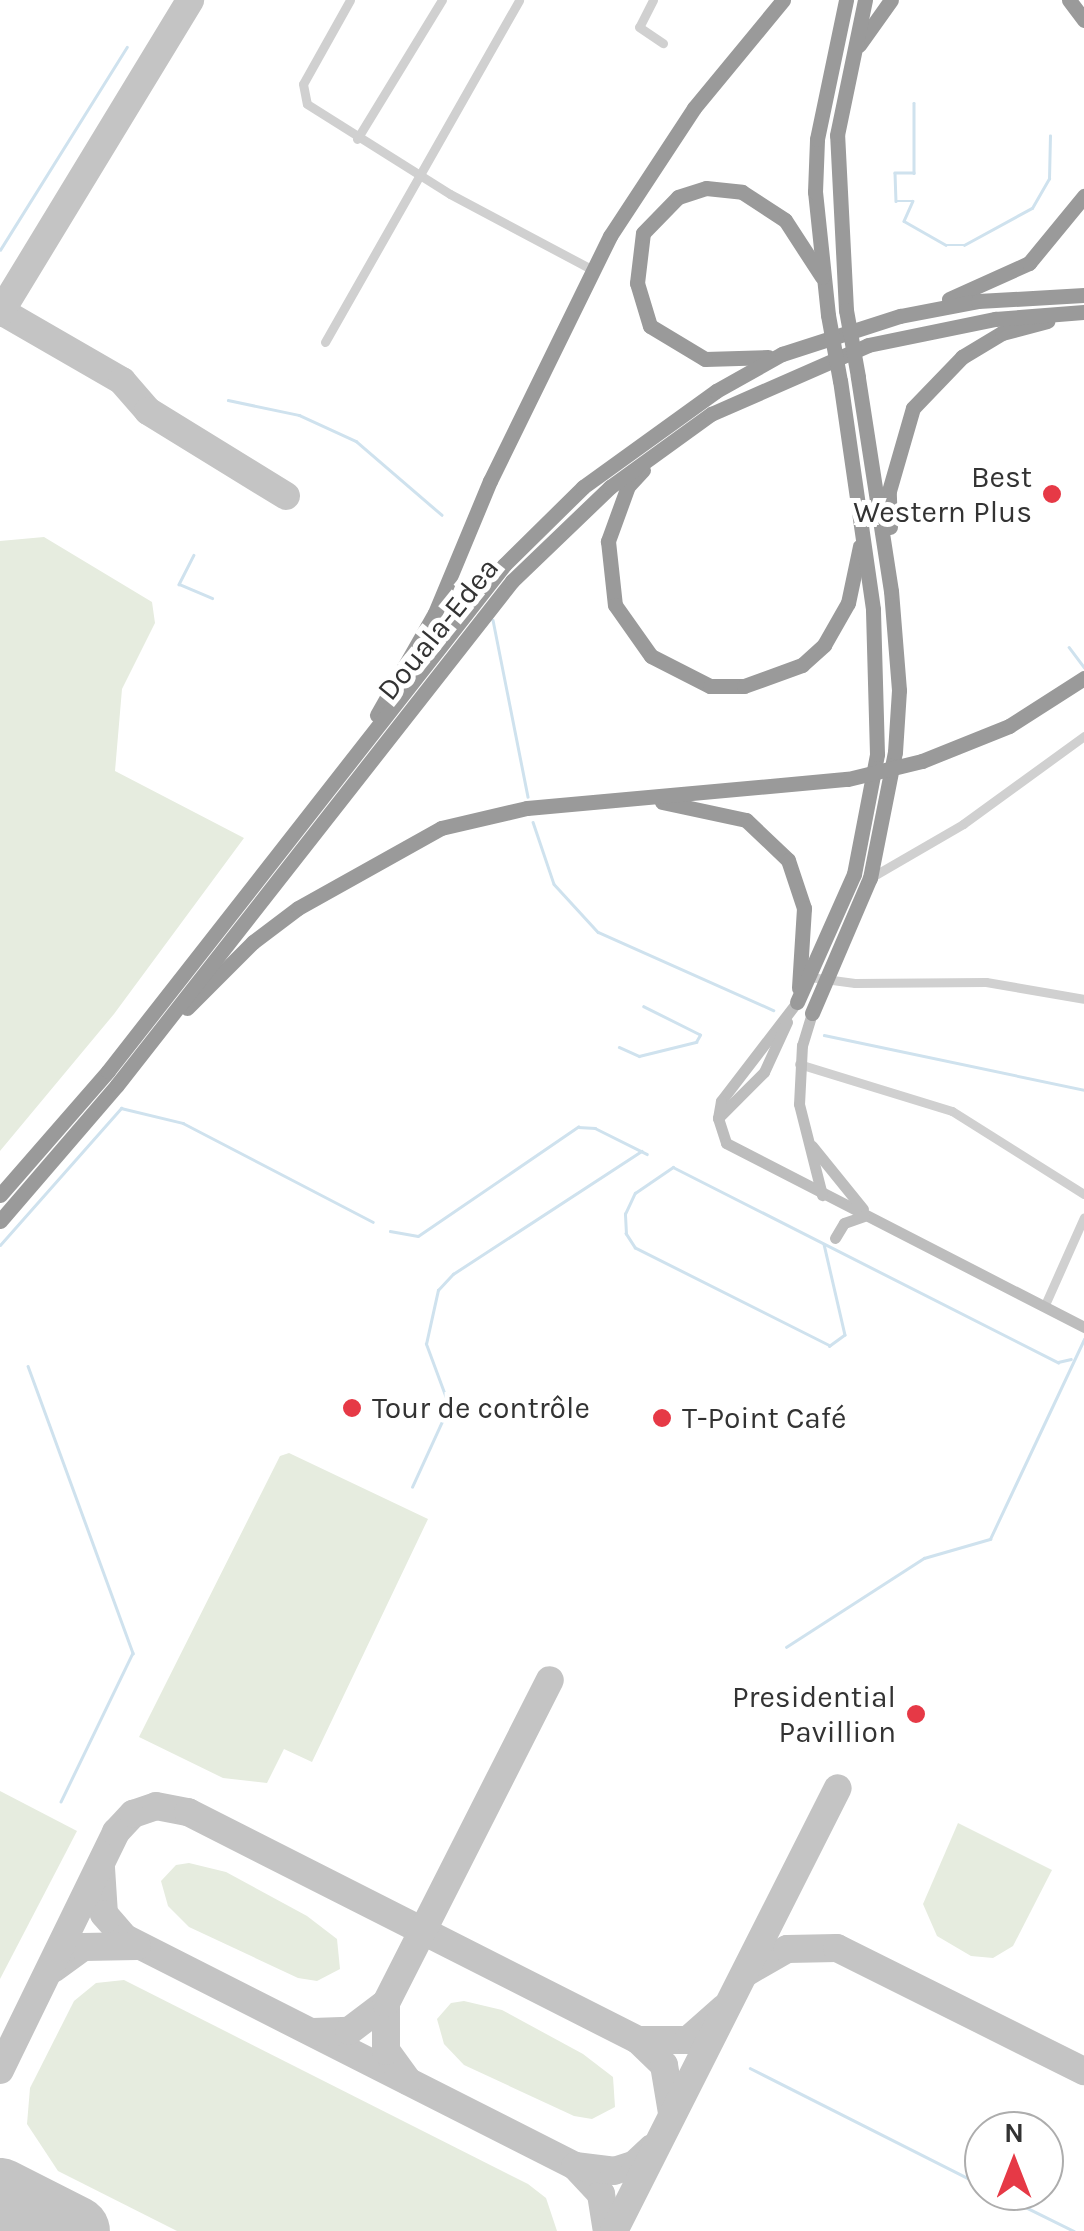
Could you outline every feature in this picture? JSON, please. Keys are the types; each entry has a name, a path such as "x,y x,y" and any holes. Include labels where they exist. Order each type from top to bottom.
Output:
{"highway":[{"path":"354,755 435,613 593,270 664,149 783,0"},
{"path":"812,1013 818,979 854,874 872,797 878,670 864,523 822,278 817,138 846,0"},
{"path":"866,0 847,71 836,135 846,310 891,591"},
{"path":"847,71 871,22 891,0"},
{"path":"1068,0 1084,20"},
{"path":"782,354 705,359 665,340 650,326 636,283 642,233 678,197 706,188 742,192 766,201 798,233 822,278"},
{"path":"900,316 989,285 1029,263 1084,196"},
{"name":"Douala-Edea","path":"0,1195 108,1071 354,755 546,519 649,436 782,354 900,316 978,302 1084,295"},
{"path":"793,1008 818,979 870,878 896,736 889,491 914,408 962,357 1002,333 1084,315"},
{"name":"Douala-Edea","path":"0,1221 117,1085 535,554 652,453 712,414 868,345 995,319 1084,315"},
{"path":"712,414 656,456 628,486 614,516 607,570 615,605 651,656 710,686 744,686 802,665 824,645 848,602 864,523"},
{"path":"117,1085 231,962 346,877 470,819 628,798 848,778 922,761 1009,726 1084,678"},
{"path":"628,798 716,809 769,836 788,860 804,908 793,1008"}],"street":[{"path":"350,0 319,50 303,93 307,104 418,175 593,270"},
{"path":"358,139 442,0"},
{"path":"325,342 519,0"},
{"path":"653,0 639,27 662,43"},
{"path":"870,878 963,824 1084,736"},
{"path":"818,979 986,982 1084,999"},
{"path":"793,1008 764,1072 718,1118 732,1149 1084,1327"},
{"path":"812,1013 799,1064 802,1128 822,1195"},
{"path":"799,1064 952,1111 1084,1194"},
{"path":"802,1128 827,1172 872,1219"},
{"path":"1044,1307 1084,1217"},
{"path":"834,1238 844,1223 872,1219"}],"shaded area":[{"path":"44,537 152,602 155,623 122,689 115,771 244,838 114,1014 0,1151 0,541"},
{"path":"289,1453 428,1519 312,1762 284,1749 267,1783 223,1778 139,1737 280,1456"},
{"path":"0,1791 77,1831 0,1979"},
{"path":"958,1823 1052,1870 1013,1946 993,1958 971,1956 937,1936 923,1904"},
{"path":"189,1863 226,1872 307,1916 337,1939 340,1969 317,1981 298,1978 189,1927 168,1906 161,1881 176,1865"},
{"path":"124,1980 528,2184 546,2198 557,2231 177,2231 58,2171 27,2124 30,2088 74,2001 96,1983"},
{"path":"464,2001 502,2010 583,2054 613,2077 615,2107 592,2119 574,2116 464,2065 444,2044 437,2019 451,2003"}],"waterway":[{"path":"0,250 127,47"},
{"path":"914,103 914,173 895,173 896,201 913,201 904,221 946,245 964,245 1032,208 1049,179 1050,136"},
{"path":"228,400 299,415 356,441 442,515"},
{"path":"194,555 179,584 212,598"},
{"path":"493,620 528,797"},
{"path":"1069,647 1084,667"},
{"path":"533,822 554,884 598,932 773,1010"},
{"path":"619,1047 639,1056 696,1042 700,1035 644,1007"},
{"path":"824,1035 1084,1090"},
{"path":"0,1245 121,1108 183,1123 373,1222"},
{"path":"390,1231 418,1236 578,1127 595,1128 647,1154"},
{"path":"412,1487 449,1406 426,1344 438,1290 453,1274 642,1151"},
{"path":"824,1244 845,1335 830,1346 635,1248 626,1234 625,1214 635,1193 673,1167 1058,1362 1071,1359"},
{"path":"786,1647 924,1558 990,1539 1084,1339"},
{"path":"28,1366 133,1653 61,1802"},
{"path":"750,2068 964,2176"},
{"path":"1034,2211 1074,2231"}],"taxiway":[{"path":"0,313 190,0"},
{"path":"1,311 122,381 148,411 286,496"},
{"path":"408,2081 386,2051 386,2003 550,1680"},
{"path":"614,2231 838,1788"},
{"path":"0,2070 116,1832 133,1814 156,1806 188,1812 638,2040 688,2040 724,2008"},
{"path":"101,1868 104,1914 125,1938 575,2166 601,2194 607,2231"},
{"path":"53,1969 83,1947 137,1946"},
{"path":"747,1972 787,1949 837,1948 1084,2071"},
{"path":"313,2032 349,2031 386,2003"},
{"path":"638,2040 664,2065 672,2113"},
{"path":"575,2166 614,2171 635,2164 652,2148"},
{"path":"0,2187 11,2198"}],"runway":[{"path":"0,2193 75,2231"}],"place":[{"name":"Best Western Plus","path":"1052,494"},
{"name":"Tour de contrôle","path":"352,1408"},
{"name":"T-Point Café","path":"662,1418"},
{"name":"Presidential Pavillion","path":"916,1714"}]}
